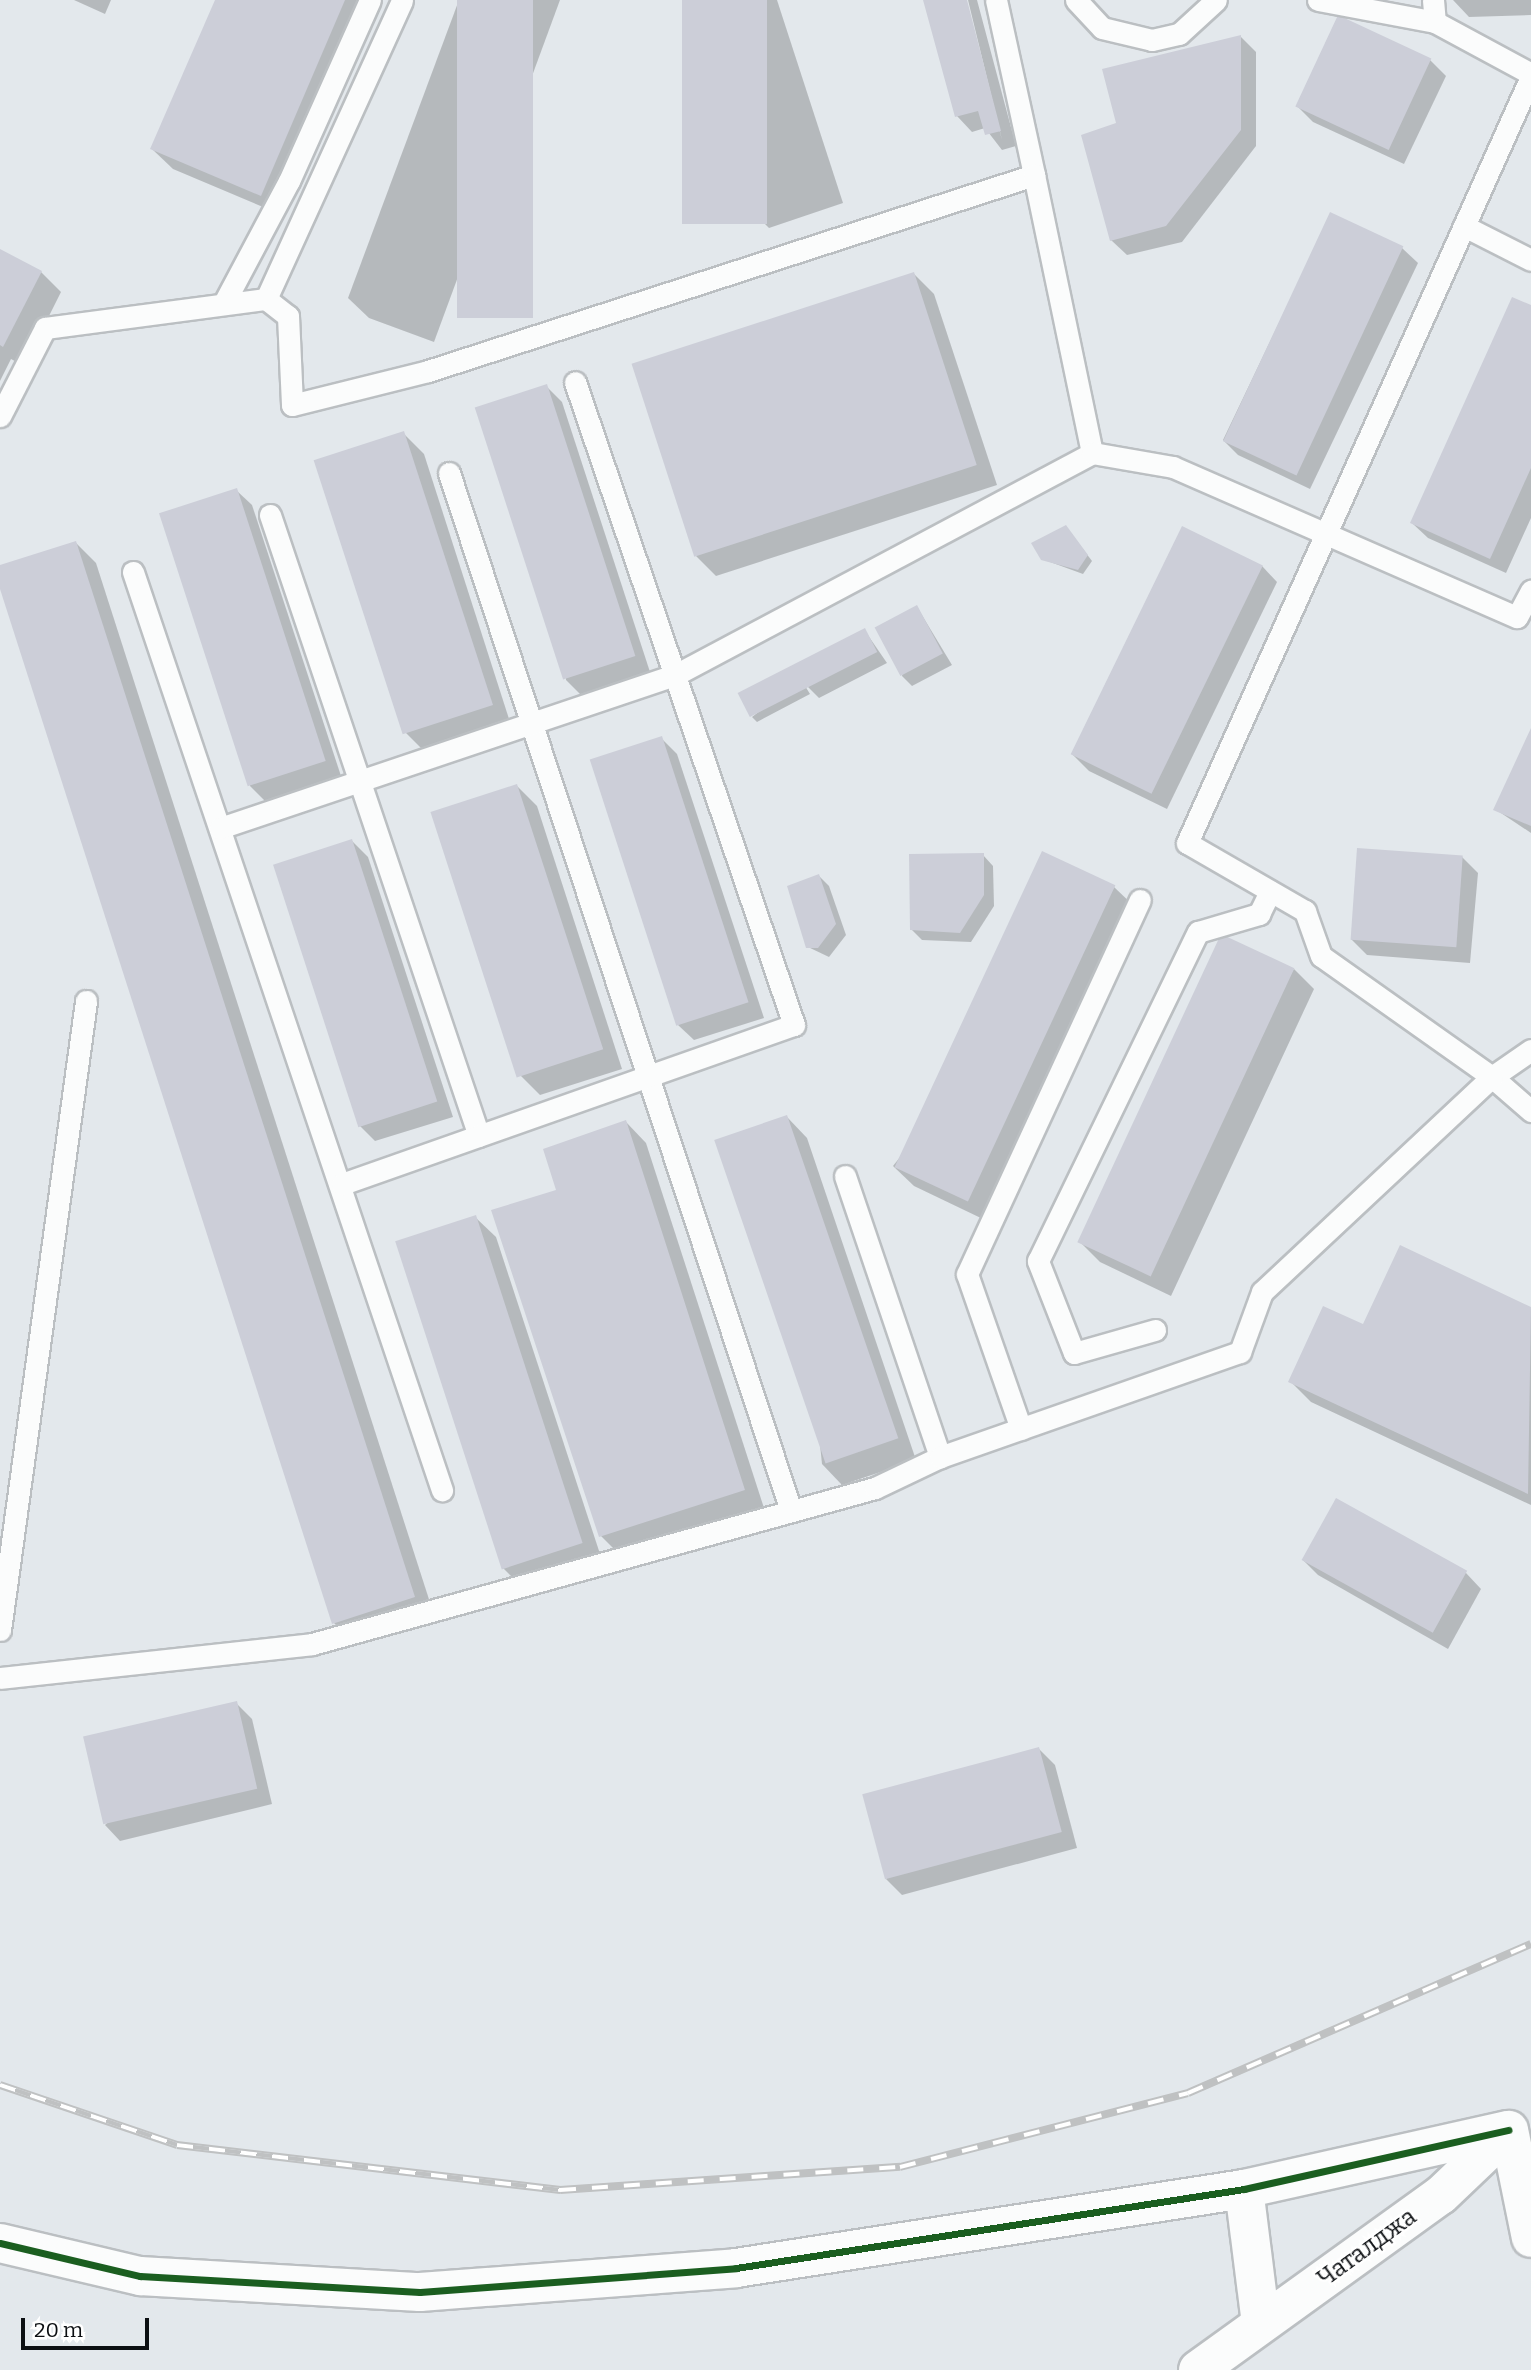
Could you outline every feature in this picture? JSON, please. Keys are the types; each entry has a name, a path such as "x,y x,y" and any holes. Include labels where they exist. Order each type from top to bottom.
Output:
{"street":[{"path":"0,2243 140,2276 420,2292 736,2268 1244,2189 1520,2125 1531,2238"},
{"name":"Чаталджа","path":"1198,2370 1441,2195 1520,2125"},
{"path":"1244,2189 1261,2323"}],"lane":[{"path":"224,303 289,181 370,0"},
{"path":"266,299 402,0"},
{"path":"996,0 1092,453"},
{"path":"1076,0 1102,28 1153,40 1179,34 1216,0"},
{"path":"1318,0 1435,22 1531,76 1187,844 1305,911 1321,956 1492,1077 1531,1111"},
{"path":"1433,0 1435,22"},
{"path":"0,416 46,328 266,299 288,316 292,405 428,372 1034,175"},
{"path":"1464,226 1531,260"},
{"path":"342,1184 794,1025 575,382"},
{"path":"220,828 675,675 1092,453 1173,467 1517,617 1531,591"},
{"path":"449,473 791,1511"},
{"path":"270,515 479,1136"},
{"path":"133,572 342,1184 442,1490"},
{"path":"1155,1330 1074,1353 1038,1261 1198,932 1259,914 1270,891"},
{"path":"1021,1429 967,1273 1140,900"},
{"path":"0,1630 86,1000"},
{"path":"0,1678 312,1644 875,1488 940,1457 1240,1352 1262,1292 1492,1077 1531,1050"},
{"path":"845,1176 940,1457"}],"building":[{"path":"215,0 345,0 261,196 150,149"},
{"path":"457,0 533,0 533,318 457,318"},
{"path":"682,0 767,0 767,224 682,224"},
{"path":"923,0 967,0 1001,131 985,135 978,111 955,117"},
{"path":"1338,15 1431,59 1389,150 1295,107"},
{"path":"1241,35 1241,130 1166,226 1110,241 1081,135 1116,123 1102,69"},
{"path":"1330,212 1403,246 1296,476 1223,441"},
{"path":"0,249 42,271 3,347 0,345"},
{"path":"914,272 977,465 694,557 632,364"},
{"path":"1512,297 1531,305 1531,468 1490,559 1410,523"},
{"path":"547,384 635,656 563,679 475,407"},
{"path":"404,431 493,705 403,734 314,460"},
{"path":"237,488 326,761 248,786 159,513"},
{"path":"1066,525 1088,555 1078,570 1041,560 1031,543"},
{"path":"1182,526 1263,565 1152,794 1071,754"},
{"path":"76,541 415,1597 332,1624 0,589 0,565"},
{"path":"917,605 943,654 900,676 875,628"},
{"path":"865,628 877,652 750,717 738,693"},
{"path":"1531,728 1531,826 1493,810"},
{"path":"662,736 749,1002 676,1026 590,759"},
{"path":"517,784 603,1049 517,1077 430,812"},
{"path":"352,839 437,1101 358,1127 273,865"},
{"path":"1357,848 1463,855 1456,947 1351,940"},
{"path":"1042,851 1115,885 968,1202 895,1167"},
{"path":"984,853 984,895 960,933 910,930 909,854"},
{"path":"819,874 836,924 818,948 806,948 787,886"},
{"path":"1221,934 1294,968 1151,1276 1077,1242"},
{"path":"787,1115 898,1438 826,1463 714,1140"},
{"path":"626,1120 745,1490 599,1537 491,1210 556,1190 543,1149"},
{"path":"476,1215 583,1543 502,1569 395,1241"},
{"path":"1400,1245 1531,1307 1528,1494 1288,1382 1323,1306 1363,1324"},
{"path":"1336,1498 1467,1571 1433,1633 1302,1560"},
{"path":"237,1701 257,1789 103,1824 83,1737"},
{"path":"1039,1747 1062,1832 885,1879 862,1794"}],"railway":[{"path":"0,2085 177,2145 560,2190 900,2167 1188,2093 1531,1944"}],"cycle path":[{"path":"0,2243 140,2276 420,2292 736,2268 1244,2189 1509,2130"}]}
